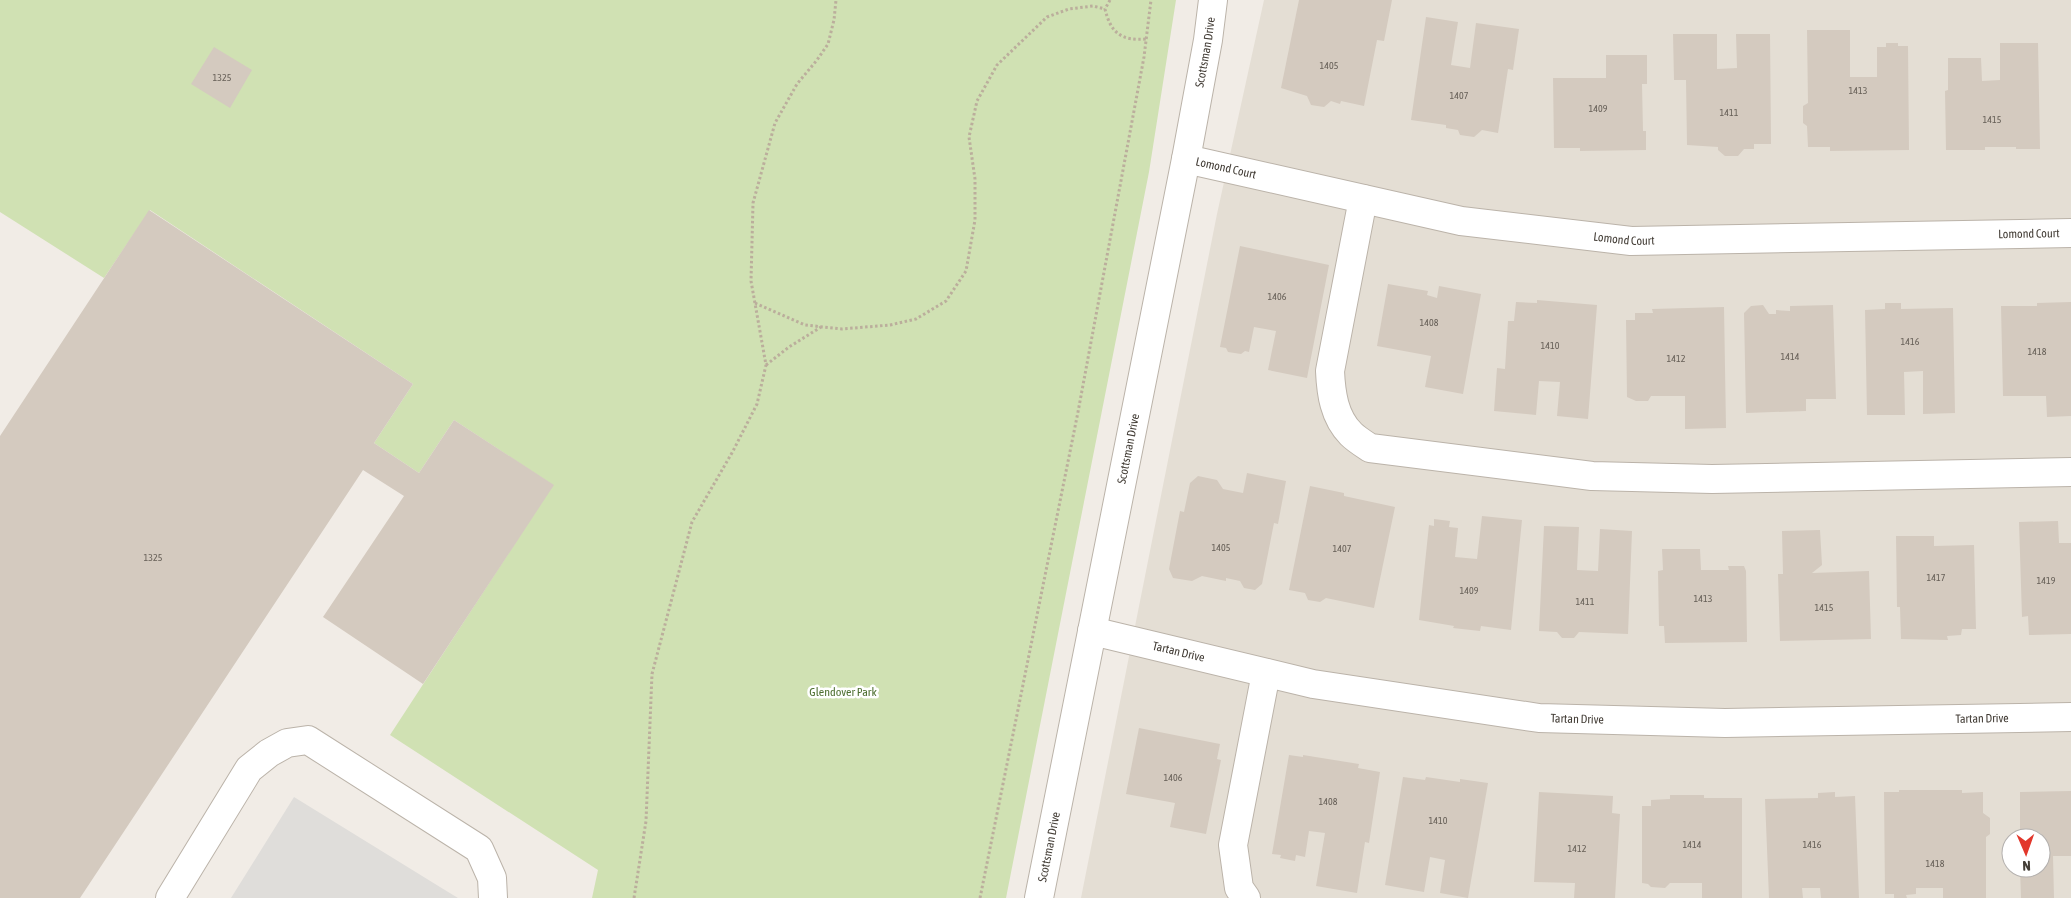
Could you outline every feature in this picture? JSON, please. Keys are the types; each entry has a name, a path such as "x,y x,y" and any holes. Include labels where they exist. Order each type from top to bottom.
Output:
{"street":[{"name":"Scottsman Drive","path":"1039,898 1186,159 1208,40 1213,0"},
{"name":"Lomond Court","path":"1186,159 1461,221 1631,241 2071,233"},
{"path":"1363,199 1330,371 1330,393 1339,416 1350,434 1370,448 1592,476 1712,479 2071,472"},
{"name":"Tartan Drive","path":"1092,630 1313,684 1539,718 1725,723 2071,717"},
{"path":"1246,898 1239,888 1233,845 1266,673"},
{"path":"170,898 249,769 269,753 287,743 308,740 479,849 492,878 493,898"}],"path":[{"path":"634,898 646,821 652,674 692,522 733,451 757,404 766,366 751,281 754,203 775,123 797,84 828,44 834,20 836,0"},
{"path":"1110,0 1105,9 1108,23 1118,34 1132,40 1147,39"},
{"path":"980,898 1078,412 1147,39 1151,0"},
{"path":"755,303 805,324 842,329 890,325 916,319 946,301 966,271 975,220 975,180 969,137 977,102 997,65 1047,17 1069,8 1093,6 1105,9"},
{"path":"766,366 789,347 821,327"}],"shaded area":[{"path":"1264,0 2071,0 2071,898 1081,898 1217,214"},
{"path":"294,797 440,887 458,898 231,898"}],"green space":[{"name":"Glendover Park","path":"0,0 1176,0 1149,172 1006,898 592,898 598,870 390,735 553,485 454,420 419,473 374,443 413,384 150,210 104,278 0,212"}],"building":[{"path":"1299,0 1392,0 1384,41 1377,40 1364,106 1341,101 1340,104 1331,101 1324,107 1311,105 1307,96 1281,88"},
{"path":"1426,17 1458,22 1451,65 1470,68 1476,23 1519,29 1513,70 1508,69 1498,133 1482,130 1474,137 1460,135 1458,130 1446,128 1446,125 1411,120"},
{"path":"1807,30 1850,30 1850,77 1877,77 1877,47 1886,47 1886,43 1898,43 1898,46 1908,46 1909,150 1830,151 1830,147 1808,147 1807,126 1803,123 1803,106 1808,103"},
{"path":"1673,34 1717,34 1717,69 1737,68 1736,34 1770,34 1771,144 1754,144 1754,149 1744,149 1738,156 1725,156 1718,150 1718,147 1687,145 1686,80 1674,80"},
{"path":"2000,43 2038,43 2040,149 1985,147 1985,150 1946,150 1945,91 1948,90 1948,58 1981,58 1982,81 2000,80"},
{"path":"214,47 252,70 230,108 191,84"},
{"path":"1606,55 1647,55 1647,84 1642,84 1643,131 1646,131 1646,150 1580,151 1580,148 1554,148 1553,78 1606,78"},
{"path":"149,210 413,384 374,443 419,473 454,420 554,485 423,684 323,617 404,496 363,470 80,898 0,898 0,436"},
{"path":"1240,246 1329,265 1307,378 1268,370 1276,331 1254,327 1249,352 1245,351 1241,354 1228,352 1226,348 1220,347"},
{"path":"1388,284 1428,291 1427,295 1437,298 1439,286 1481,294 1463,394 1425,387 1431,356 1377,346"},
{"path":"1537,300 1597,305 1588,419 1557,416 1560,382 1539,381 1536,415 1494,411 1497,368 1505,369 1508,321 1514,321 1516,302 1537,303"},
{"path":"2071,302 2071,416 2047,417 2046,396 2003,396 2001,306 2037,306 2037,303"},
{"path":"1885,303 1901,303 1901,309 1953,308 1955,413 1923,414 1923,371 1904,372 1905,415 1867,415 1865,310 1885,309"},
{"path":"1763,305 1769,314 1776,314 1776,310 1790,311 1790,306 1833,305 1836,399 1806,399 1806,411 1746,413 1744,313 1751,306"},
{"path":"1724,307 1726,428 1685,429 1685,396 1651,396 1648,401 1636,401 1627,397 1626,320 1635,320 1635,313 1653,313 1652,309"},
{"path":"1247,473 1286,481 1278,524 1274,523 1262,584 1255,590 1244,588 1240,581 1226,578 1226,581 1202,576 1192,581 1173,578 1169,569 1180,511 1184,512 1190,483 1198,476 1217,480 1223,489 1243,493"},
{"path":"1310,486 1344,493 1344,496 1395,507 1374,608 1326,598 1320,602 1308,600 1305,593 1289,590"},
{"path":"1482,516 1522,520 1511,630 1481,626 1480,631 1453,628 1454,626 1419,620 1429,525 1434,526 1434,519 1450,521 1449,527 1458,528 1455,557 1477,559"},
{"path":"2058,521 2059,543 2071,543 2071,634 2029,635 2028,616 2022,617 2019,522"},
{"path":"1544,526 1579,527 1577,570 1598,571 1600,529 1632,531 1628,634 1579,632 1574,638 1562,638 1557,632 1539,631"},
{"path":"1820,530 1822,565 1812,573 1869,571 1871,639 1780,641 1778,574 1783,574 1782,531"},
{"path":"1896,536 1934,536 1934,546 1974,545 1976,629 1962,629 1961,635 1947,636 1948,640 1901,639 1900,607 1897,607"},
{"path":"1662,549 1700,549 1701,570 1729,570 1728,566 1744,566 1746,571 1747,642 1665,643 1664,626 1659,626 1658,571 1663,570"},
{"path":"1139,728 1220,744 1217,759 1221,760 1206,834 1170,827 1175,803 1126,794"},
{"path":"1289,755 1303,757 1303,755 1359,764 1358,768 1380,772 1369,843 1365,842 1357,893 1316,886 1325,833 1309,831 1305,857 1296,855 1295,861 1280,858 1281,855 1272,854"},
{"path":"1403,777 1425,780 1426,777 1460,782 1460,779 1488,783 1468,898 1440,893 1445,860 1430,857 1424,892 1385,885"},
{"path":"1899,790 1983,792 1983,813 1990,818 1990,834 1986,837 1986,898 1943,898 1943,888 1916,888 1916,894 1906,895 1907,898 1894,898 1894,894 1885,894 1884,792 1899,792"},
{"path":"2071,791 2071,856 2053,856 2054,898 2021,898 2020,878 2051,878 2051,828 2020,828 2020,792"},
{"path":"1539,792 1613,796 1612,813 1620,814 1615,898 1574,898 1575,883 1534,882"},
{"path":"1835,792 1835,797 1855,796 1859,898 1821,898 1820,888 1802,888 1803,898 1769,898 1765,799 1818,798 1818,793"},
{"path":"1670,795 1704,795 1704,798 1742,798 1742,898 1702,898 1702,883 1670,883 1665,888 1651,887 1648,884 1642,883 1642,806 1651,806 1651,800 1670,799"}]}
